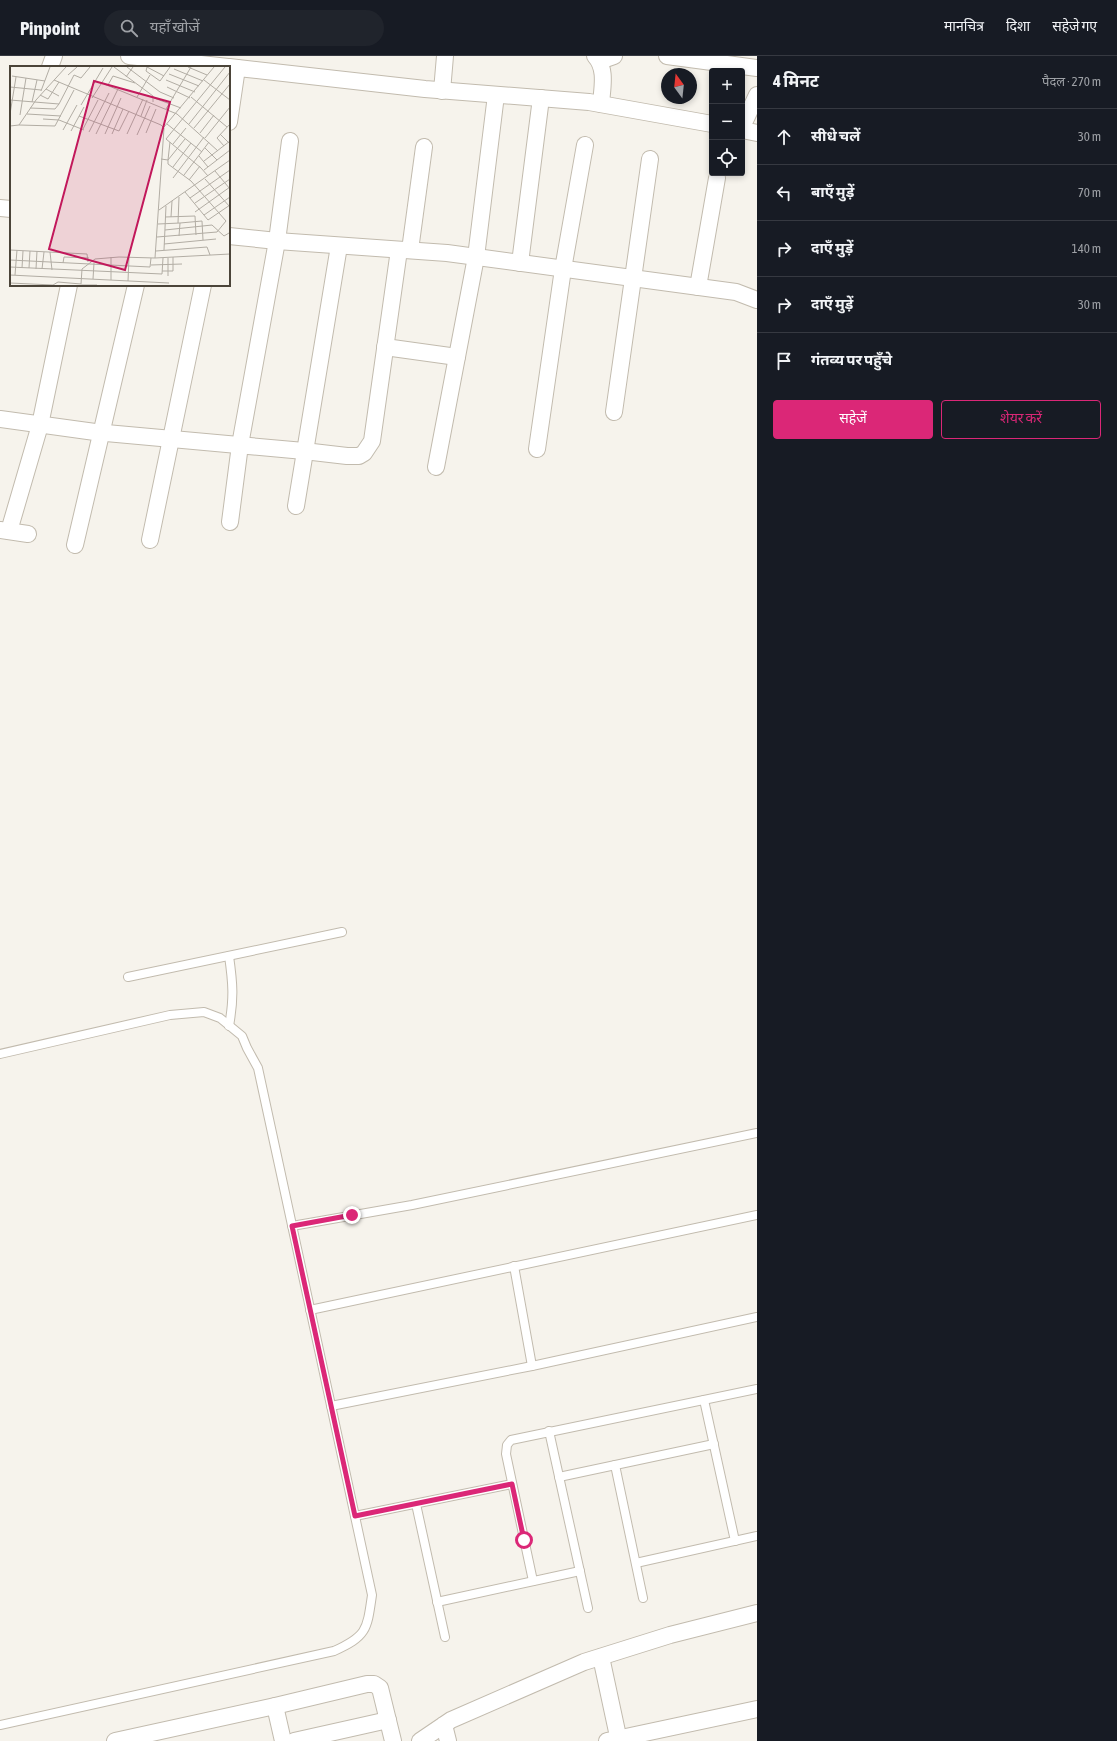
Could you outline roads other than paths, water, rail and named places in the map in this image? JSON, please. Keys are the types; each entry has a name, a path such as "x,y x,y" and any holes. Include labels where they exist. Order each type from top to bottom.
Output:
{"street":[{"path":"50,66 54,56"},
{"path":"137,56 222,66"},
{"path":"442,91 445,56"},
{"path":"668,56 757,68"},
{"path":"600,104 603,58"},
{"path":"230,94 231,67 442,91 600,104 709,123"},
{"path":"436,467 476,257 496,95"},
{"path":"745,121 757,95"},
{"path":"520,263 541,98"},
{"path":"745,130 757,132"},
{"path":"230,522 240,445 276,241 290,141"},
{"path":"537,449 563,269 585,145"},
{"path":"0,419 100,432 347,456 359,456 364,453 369,448 372,441 385,347 424,147"},
{"path":"614,412 650,159"},
{"path":"698,287 717,178"},
{"path":"0,208 10,210"},
{"path":"230,236 476,257 736,292 757,300"},
{"path":"296,506 339,246"},
{"path":"28,534 5,531 40,424 69,286"},
{"path":"75,545 100,432 136,286"},
{"path":"150,540 203,286"},
{"path":"385,347 457,357"},
{"path":"420,1741 451,1720 584,1662 670,1635 757,1613"},
{"path":"600,1657 615,1740 757,1709"},
{"path":"115,1741 367,1684 374,1684 380,1688 393,1741"},
{"path":"275,1706 283,1741"},
{"path":"294,1741 388,1720"},
{"path":"444,1725 448,1741"}],"lane":[{"path":"128,977 342,932"},
{"path":"229,956 234,988 233,1006 229,1026"},
{"path":"0,1054 170,1015 204,1012 220,1018 242,1036 258,1068 372,1595 366,1627 353,1642 334,1651 0,1725"},
{"path":"292,1226 412,1205 757,1133"},
{"path":"310,1310 757,1215"},
{"path":"514,1266 532,1366"},
{"path":"331,1406 532,1366 757,1317"},
{"path":"533,1581 506,1454 507,1445 511,1440 757,1389"},
{"path":"704,1400 735,1541"},
{"path":"549,1431 588,1608"},
{"path":"559,1477 714,1444"},
{"path":"615,1465 643,1598"},
{"path":"355,1516 512,1484"},
{"path":"416,1504 444,1637"},
{"path":"636,1563 757,1536"},
{"path":"437,1602 580,1571"}]}
